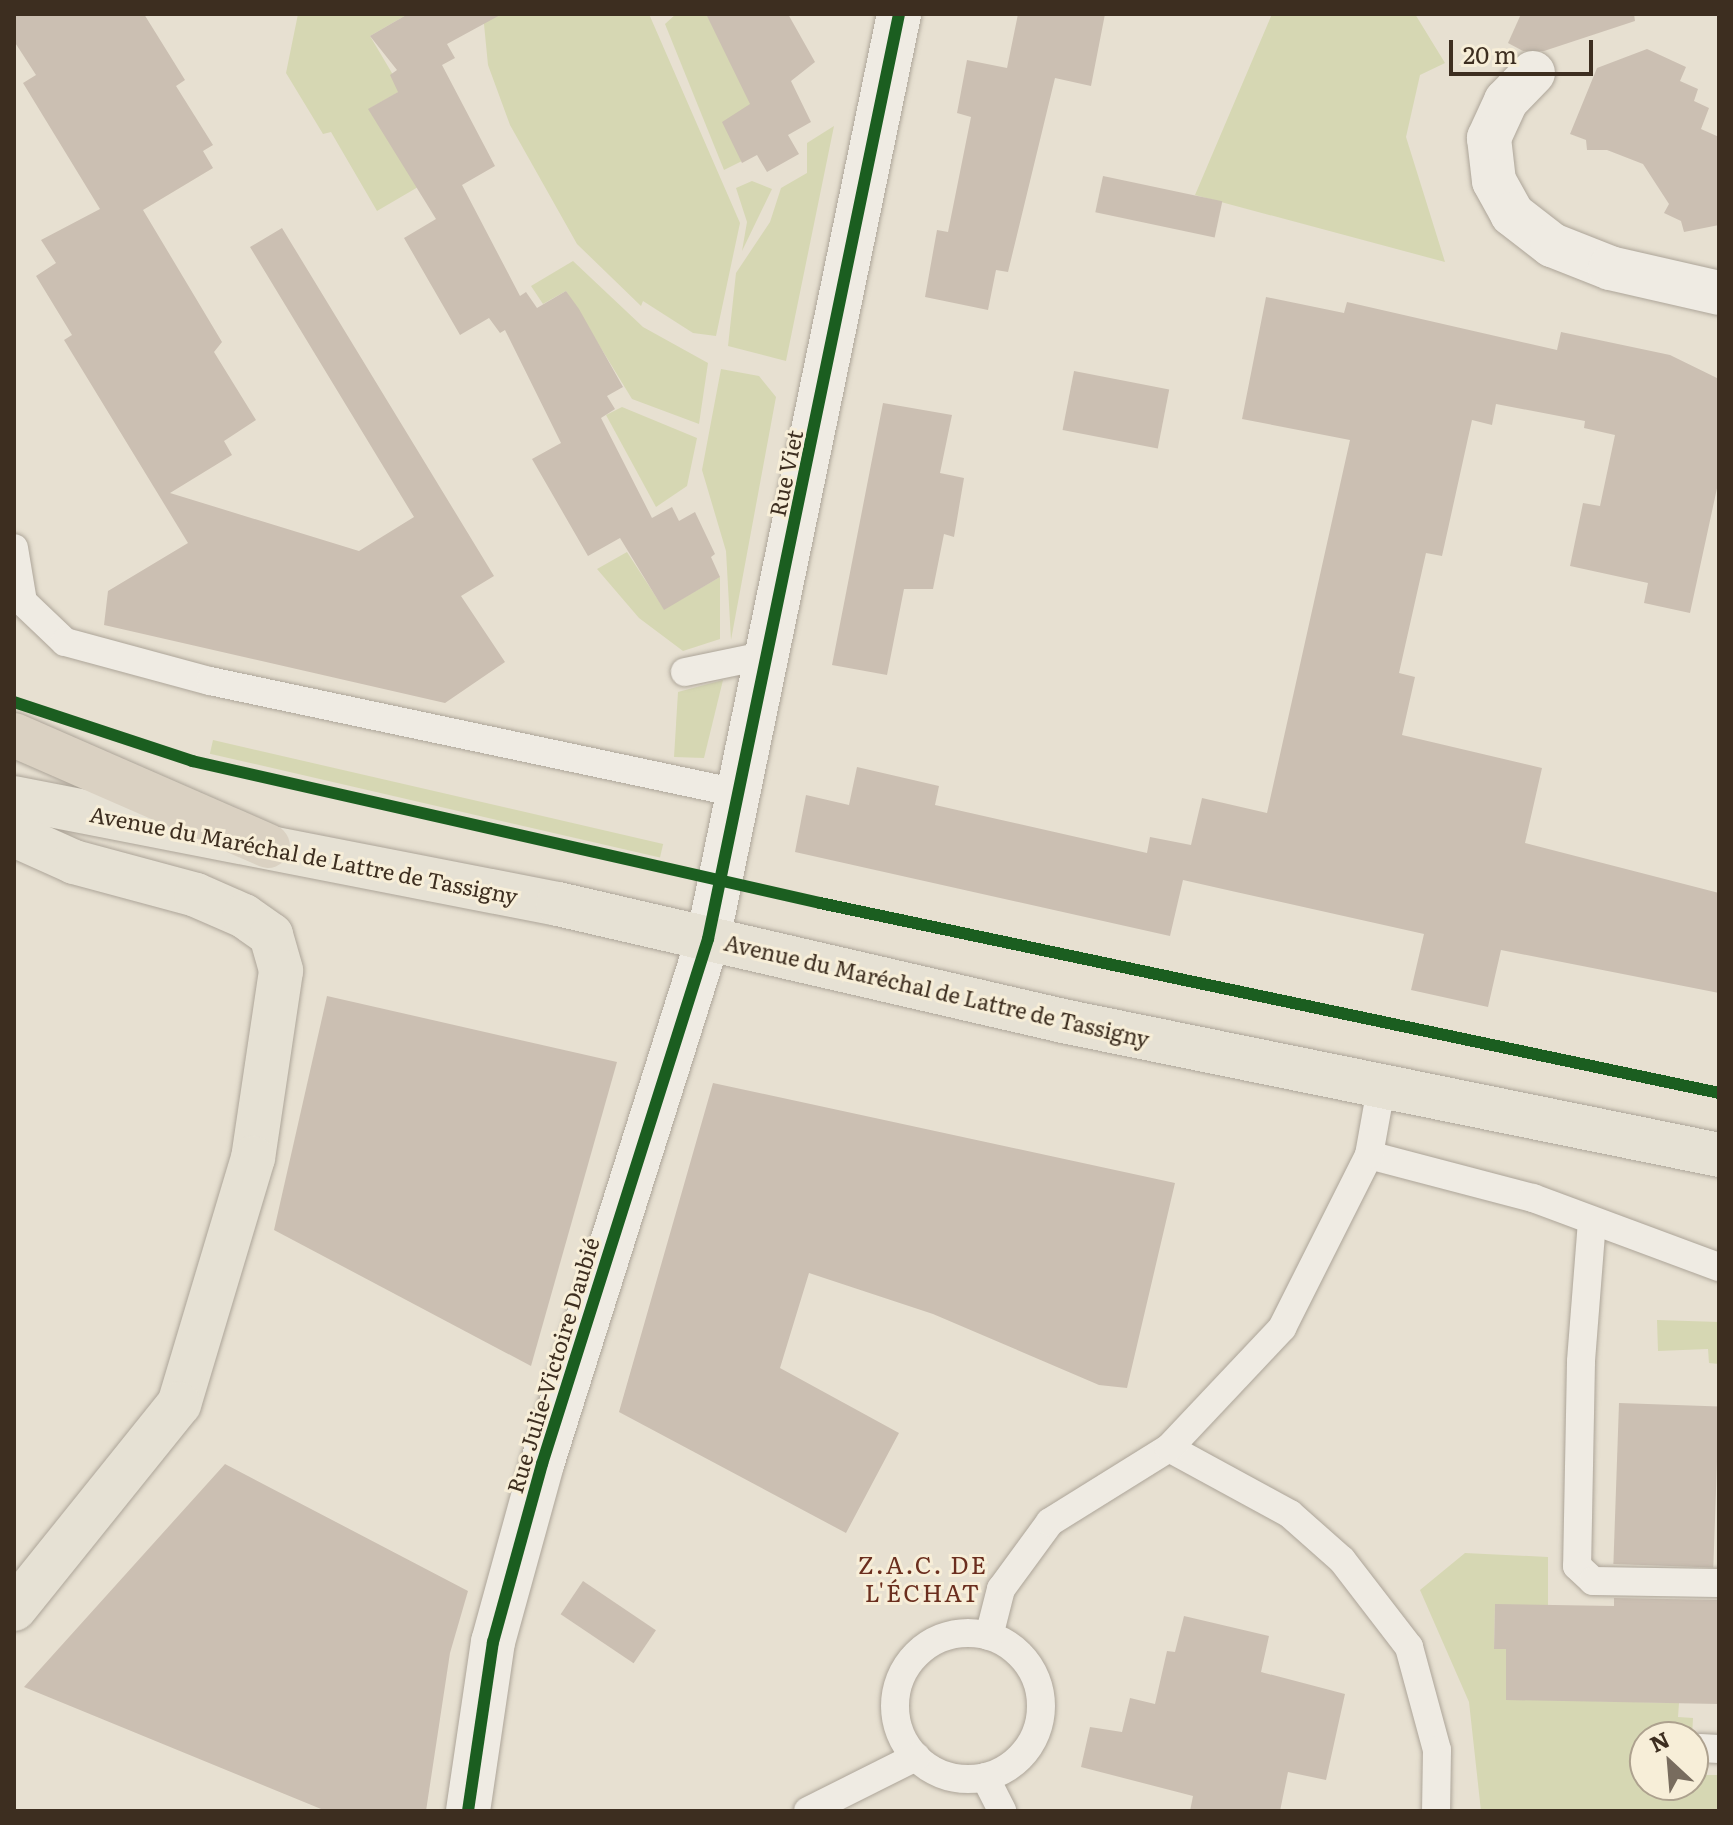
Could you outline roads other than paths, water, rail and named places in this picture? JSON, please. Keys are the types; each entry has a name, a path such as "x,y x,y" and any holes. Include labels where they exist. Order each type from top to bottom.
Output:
{"highway":[{"path":"14,735 268,846"}],"main road":[{"name":"Avenue du Maréchal de Lattre de Tassigny","path":"14,798 268,846 708,939 1063,1021 1382,1083 1719,1155"},
{"path":"14,835 74,862 196,895 244,916 271,935 281,971 253,1158 179,1404 14,1609"}],"street":[{"name":"Rue Viet","path":"708,939 899,14"},
{"path":"1533,73 1506,101 1489,138 1494,181 1512,214 1552,245 1610,268 1719,293"},
{"name":"Rue Julie-Victoire Daubié","path":"468,1811 493,1642 509,1583 708,939"}],"lane":[{"path":"14,548 23,602 65,642 210,681 738,793"},
{"path":"685,672 767,655"},
{"path":"989,1636 1001,1589 1050,1522 1169,1448 1282,1328 1369,1155 1382,1083"},
{"path":"1369,1155 1533,1198 1719,1267"},
{"path":"1592,1221 1581,1362 1577,1566 1593,1581 1719,1583"},
{"path":"1169,1448 1290,1514 1342,1560 1409,1647 1437,1750 1436,1811"},
{"path":"946,1636 989,1636 1024,1659 1040,1697 1027,1747 1005,1769 985,1777 948,1776 916,1757 896,1721 895,1700 910,1660 946,1636"},
{"path":"808,1811 916,1757"},
{"path":"985,1777 1002,1811"}],"district":[{"name":"Z.A.C. DE L'ÉCHAT","path":"923,1578"}]}
